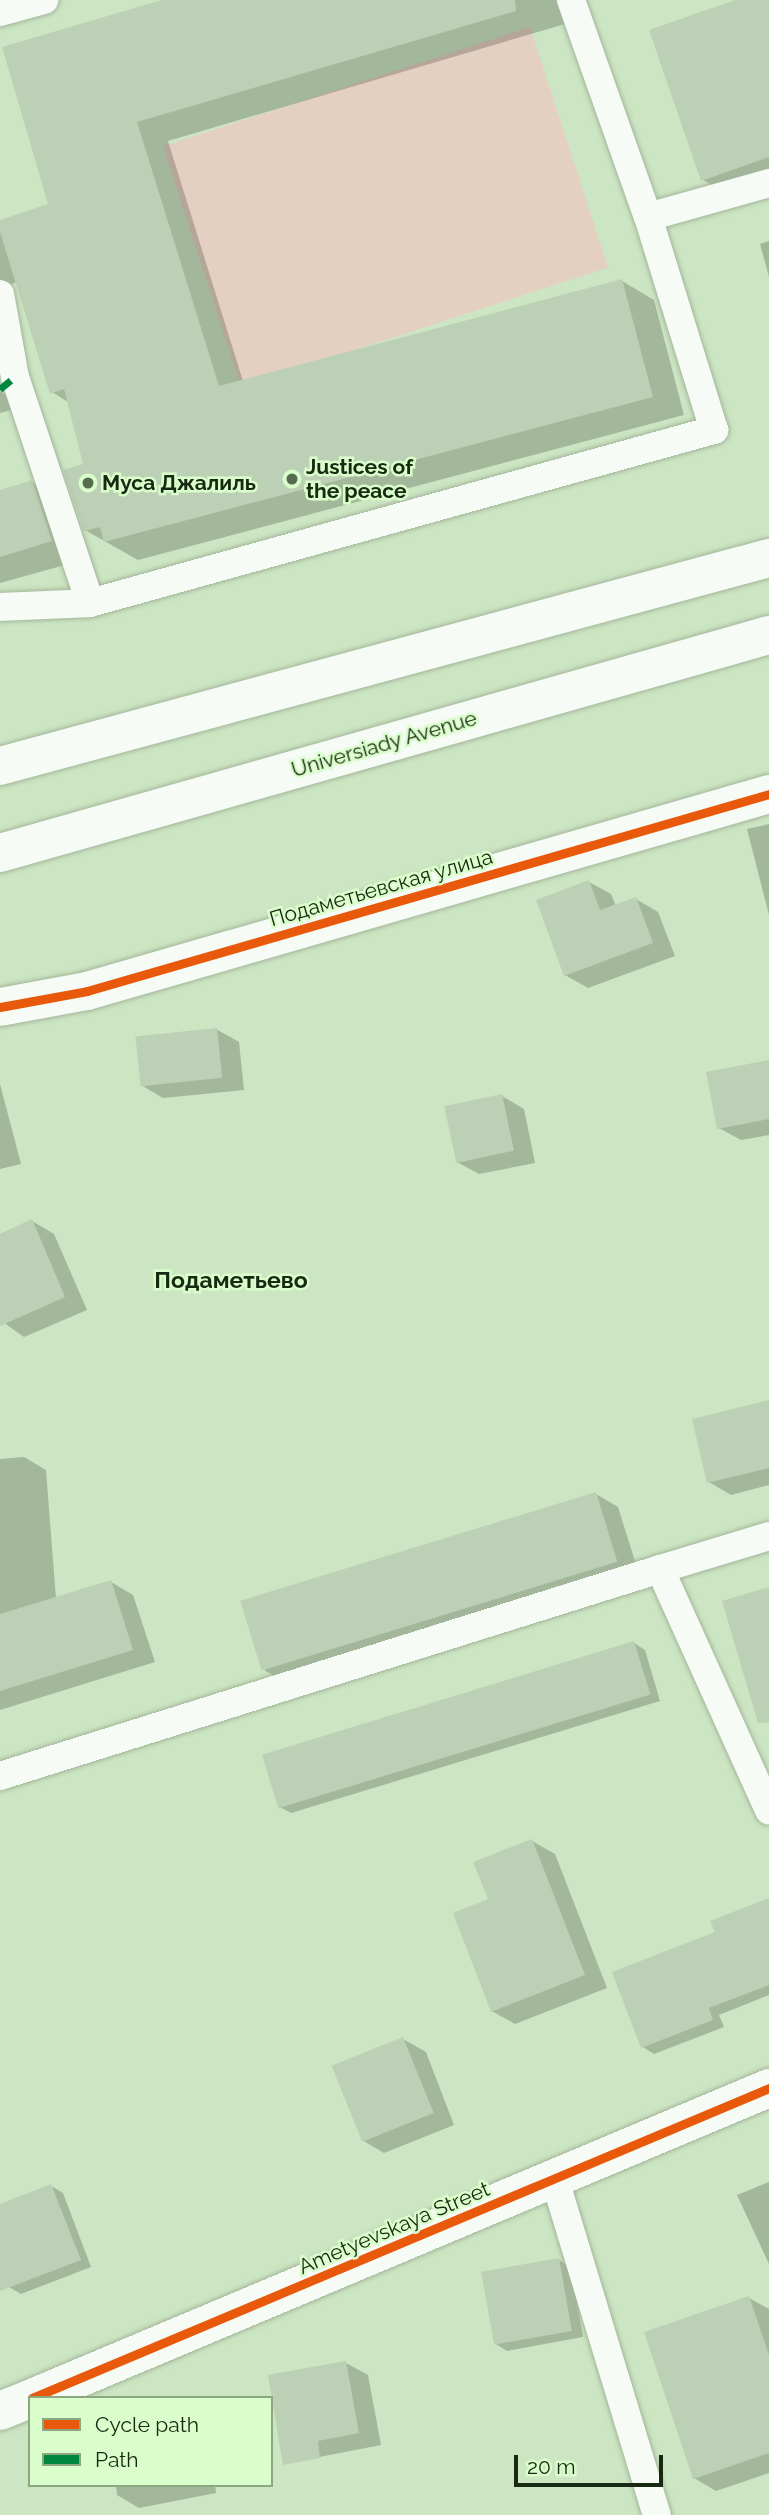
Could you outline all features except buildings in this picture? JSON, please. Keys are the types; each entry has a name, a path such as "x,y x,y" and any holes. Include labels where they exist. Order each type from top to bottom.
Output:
{"street":[{"path":"0,766 769,558"},
{"name":"Universiady Avenue","path":"0,853 769,635"},
{"name":"Подаметьевская улица","path":"0,1007 87,991 769,794"},
{"name":"Ametyevskaya Street","path":"36,2396 769,2088"},
{"name":"Ametyevskaya Street","path":"0,2411 28,2399"}],"lane":[{"path":"0,12 44,0"},
{"path":"0,607 90,603 714,430 648,217 570,0"},
{"path":"648,217 769,183"},
{"path":"0,295 15,377 90,603"},
{"path":"0,1776 769,1536"},
{"path":"660,1569 769,1810"},
{"path":"555,2180 657,2515"}],"shaded area":[{"path":"530,27 608,268 241,387 163,146"}],"marked path":[{"path":"0,389 15,377"}],"cycle path":[{"path":"0,1007 87,991 769,794"},
{"path":"37,2396 769,2088"}],"place":[{"name":"Justices of the peace","path":"292,479"},
{"name":"Муса Джалиль","path":"88,483"}],"district":[{"name":"Подаметьево","path":"231,1280"}]}
